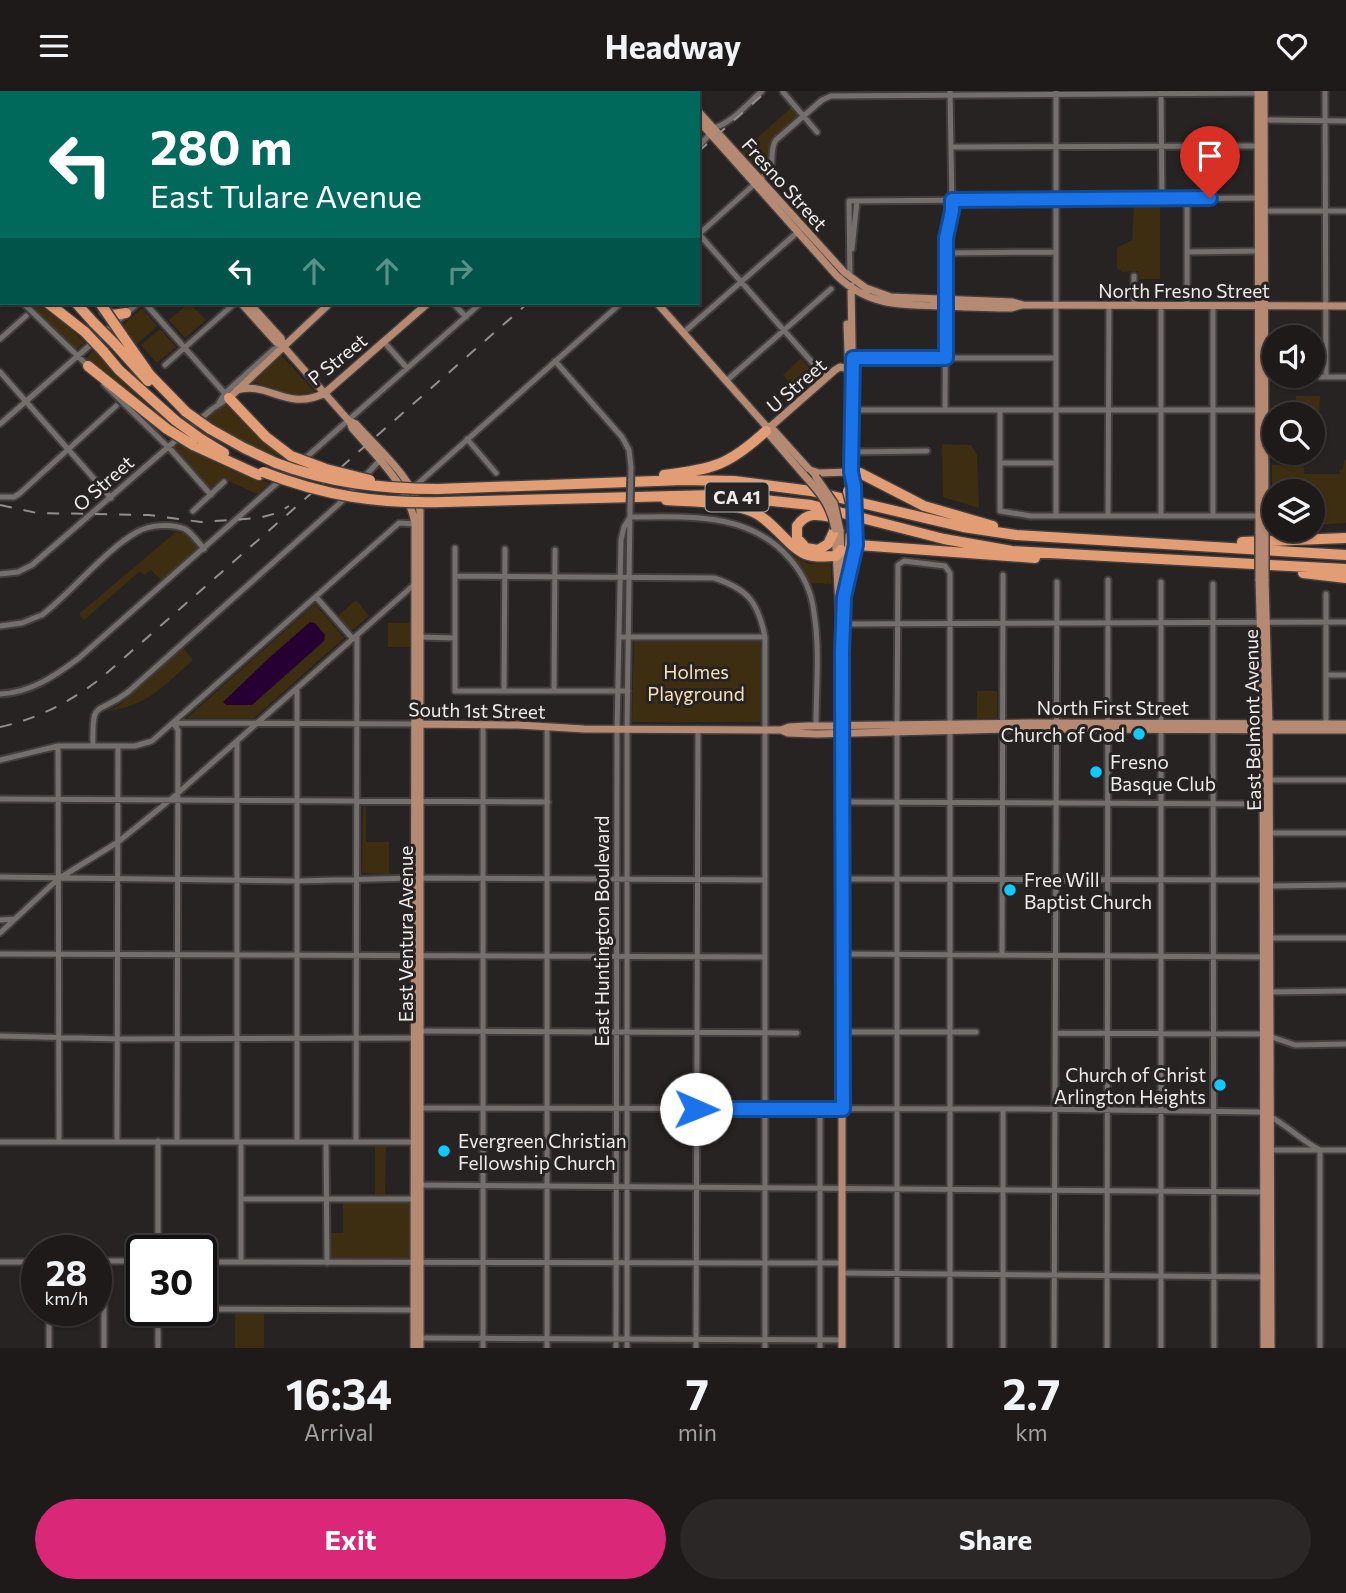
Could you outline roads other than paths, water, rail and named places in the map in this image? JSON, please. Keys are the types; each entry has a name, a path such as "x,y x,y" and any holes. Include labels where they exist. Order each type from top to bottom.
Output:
{"highway":[{"path":"51,305 85,332"},
{"path":"58,305 126,377 197,442"},
{"path":"78,305 94,323 118,339"},
{"path":"98,305 118,339"},
{"path":"99,305 108,314 126,313"},
{"name":"CA 41","path":"118,339 186,412 210,429 276,463 312,475 355,484 441,489 694,480 764,484 838,496 922,518 988,531 1346,555"},
{"path":"88,366 167,429 197,442"},
{"path":"224,398 268,440 291,456 353,477 441,489"},
{"path":"591,484 714,467 739,454 768,428"},
{"name":"CA 41","path":"197,442 295,487 384,502 684,494 764,499 811,505 918,533 1012,551 1346,569"},
{"path":"851,472 862,474 912,501 949,515 1021,532 1102,540"},
{"path":"850,487 852,506 844,531 827,545 815,550 800,544 796,531 799,522 814,514 918,533"},
{"path":"610,496 740,507 765,519 804,554 811,556 839,553"},
{"path":"844,531 856,545 960,551 1020,558 1096,557"},
{"path":"1148,543 1264,542 1346,536"},
{"path":"1187,561 1346,578"}],"main road":[{"name":"East Belmont Avenue","path":"1260,92 1259,251 1263,325"},
{"name":"Fresno Street","path":"700,114 712,131 850,283"},
{"name":"Fresno Street","path":"700,122 712,131"},
{"name":"East Belmont Avenue","path":"1261,146 1265,211 1262,402"},
{"name":"North Fresno Street","path":"850,283 870,298 898,305 1012,302 1023,305 1346,306"},
{"name":"North Fresno Street","path":"850,283 891,297 945,303"},
{"path":"850,283 848,400 851,410"},
{"path":"850,487 853,358 850,331 856,302 862,298 870,298"},
{"path":"243,305 349,421 362,431 408,491"},
{"path":"251,305 281,338 283,346"},
{"name":"O Street","path":"224,398 237,390 328,305"},
{"name":"P Street","path":"237,390 253,388 298,400 313,399 325,393 426,305"},
{"path":"659,305 806,472 825,499 844,531 836,586 840,600"},
{"path":"848,367 853,394"},
{"name":"U Street","path":"768,428 837,369 848,367"},
{"path":"248,380 253,388"},
{"path":"349,421 352,428 408,491"},
{"path":"806,472 851,472"},
{"path":"806,472 816,477 834,503 844,531 848,554 836,586"},
{"name":"East Ventura Avenue","path":"408,491 418,521 417,1310 414,1348"},
{"name":"East Belmont Avenue","path":"1262,542 1269,780 1266,883 1270,938 1266,957 1270,992 1267,1035"},
{"path":"840,600 856,545"},
{"path":"839,553 842,572 839,643 843,649 842,1345"},
{"name":"South 1st Street","path":"418,724 617,729 765,729 788,733 842,730"},
{"name":"North First Street","path":"1266,727 1346,724"},
{"name":"North First Street","path":"897,729 916,728 921,725 949,728"},
{"name":"South 1st Street","path":"781,730 817,726 842,730"},
{"name":"North First Street","path":"842,730 879,726 897,729 1108,726 1346,730"},
{"name":"North First Street","path":"1161,727 1187,730 1213,727"},
{"name":"East Belmont Avenue","path":"1266,727 1263,804 1266,833"},
{"path":"842,730 897,729"},
{"name":"East Belmont Avenue","path":"1264,1348 1267,1277 1267,1035 1263,906 1266,883"},
{"path":"1263,906 1266,936 1270,938"},
{"name":"East Belmont Avenue","path":"1267,1115 1270,1150 1267,1192"},
{"name":"East Ventura Avenue","path":"417,1185 414,1199 417,1262"},
{"name":"East Belmont Avenue","path":"1267,1277 1271,1348"},
{"name":"East Ventura Avenue","path":"417,1310 420,1348"}],"street":[{"path":"700,145 712,131 762,91"},
{"path":"1325,91 1326,377 1346,377"},
{"path":"783,92 817,132"},
{"path":"1056,92 1056,516"},
{"path":"1161,92 1162,199"},
{"path":"700,233 758,182 772,166 774,142 803,115 828,97 851,93 1260,92"},
{"path":"945,410 945,253 952,200 951,93"},
{"path":"1261,120 1346,121"},
{"path":"952,147 1261,146"},
{"path":"850,283 853,201 1259,198"},
{"path":"1187,199 1187,305"},
{"path":"1265,211 1346,211"},
{"path":"683,333 800,230"},
{"path":"700,235 826,378"},
{"path":"1187,252 1259,251"},
{"path":"945,253 1056,252"},
{"path":"1134,276 1135,305"},
{"path":"726,381 831,289"},
{"path":"25,305 88,366 211,495"},
{"path":"0,424 136,305"},
{"path":"147,305 216,384 224,398"},
{"path":"165,365 233,305"},
{"path":"455,305 466,317"},
{"path":"0,694 30,688 64,669 204,549 479,305"},
{"path":"408,491 619,305"},
{"path":"1108,305 1108,516"},
{"path":"1161,305 1161,516"},
{"path":"1213,306 1213,516"},
{"path":"0,339 26,316"},
{"path":"384,342 407,368"},
{"name":"O Street","path":"0,574 18,572 32,565 224,398 274,349 283,346"},
{"path":"853,358 1056,358"},
{"name":"East Huntington Boulevard","path":"555,361 622,437 629,450 631,467 627,729 626,1348"},
{"path":"68,365 79,362 88,366"},
{"path":"0,373 111,498"},
{"path":"216,384 224,398"},
{"path":"0,497 17,496 117,406"},
{"path":"851,410 1262,410"},
{"path":"1000,410 1000,511 1031,516 1262,516"},
{"path":"467,439 496,473"},
{"path":"851,451 927,451"},
{"path":"93,746 93,719 98,709 124,696 340,503 380,460"},
{"path":"1000,463 1056,463"},
{"path":"193,510 224,482"},
{"path":"630,513 707,518 736,523 761,534 788,556 805,582 814,612 817,726"},
{"name":"East Huntington Boulevard","path":"616,1348 617,691 622,533 630,513"},
{"path":"0,760 58,746 118,747 147,744 400,523 418,521"},
{"path":"0,625 22,623 41,616 121,543 142,529 161,526 183,528 204,549"},
{"path":"455,548 455,691 628,691"},
{"path":"504,691 505,549"},
{"path":"554,691 555,550"},
{"path":"897,1348 897,567 904,561 948,568 950,1348"},
{"path":"1002,955 1003,575"},
{"path":"455,576 714,578 747,593 761,617 765,637 765,1348"},
{"path":"1107,1348 1108,580"},
{"path":"0,933 59,877 118,842 175,798 418,581"},
{"path":"1055,1348 1057,582"},
{"path":"1161,582 1161,1348"},
{"path":"1213,584 1214,1348"},
{"path":"1326,593 1326,724"},
{"path":"316,597 355,637 356,1142"},
{"path":"841,624 1346,622"},
{"path":"619,636 765,637"},
{"path":"418,637 455,638"},
{"path":"1326,675 1346,675"},
{"path":"297,688 297,1142"},
{"path":"173,723 177,730 177,1142"},
{"name":"South 1st Street","path":"173,723 418,724"},
{"path":"483,1348 484,725"},
{"path":"547,727 547,1348"},
{"path":"696,1348 698,729"},
{"path":"237,742 236,1038 242,1262"},
{"path":"58,746 59,1142"},
{"path":"117,1141 118,747"},
{"path":"1269,780 1346,780"},
{"path":"0,800 175,798 237,801 548,802"},
{"path":"843,801 1263,804"},
{"path":"617,805 627,805"},
{"path":"1266,833 1346,833"},
{"path":"0,877 297,881 417,878 765,880"},
{"path":"843,879 1213,879 1346,885"},
{"path":"0,920 15,919"},
{"path":"1270,938 1346,938"},
{"path":"0,954 764,957"},
{"path":"843,954 1266,957"},
{"path":"1270,992 1346,991"},
{"path":"0,1036 356,1039 483,1031 797,1033"},
{"path":"843,1032 976,1032"},
{"path":"1055,1033 1267,1035 1295,1045 1346,1044"},
{"path":"417,1108 1240,1110 1267,1115 1289,1127 1320,1150"},
{"path":"820,1109 820,1348"},
{"path":"1003,1109 1003,1348"},
{"path":"158,1141 158,1235"},
{"path":"0,1142 417,1142"},
{"path":"326,1142 327,1263"},
{"path":"1270,1150 1346,1150"},
{"path":"1320,1150 1320,1348"},
{"path":"417,1185 1267,1192"},
{"path":"242,1199 414,1199"},
{"path":"0,1262 21,1262"},
{"path":"217,1262 842,1263"},
{"path":"842,1273 1267,1277"},
{"path":"217,1309 417,1310"},
{"path":"49,1326 49,1348"},
{"path":"104,1326 104,1348"},
{"path":"158,1326 158,1348"},
{"path":"420,1338 820,1340 842,1345"}],"railway":[{"path":"700,150 767,91"},
{"path":"0,727 53,709 100,679 526,305"},
{"path":"0,505 37,513 149,515 201,522 259,518 289,506"}],"place":[{"name":"Church of God","path":"1139,734"},
{"name":"Fresno Basque Club","path":"1096,772"},
{"name":"Free Will Baptist Church","path":"1010,890"},
{"name":"Church of Christ Arlington Heights","path":"1220,1085"},
{"name":"Evergreen Christian Fellowship Church","path":"444,1151"}],"park label":[{"name":"Holmes Playground","path":"696,682"}]}
